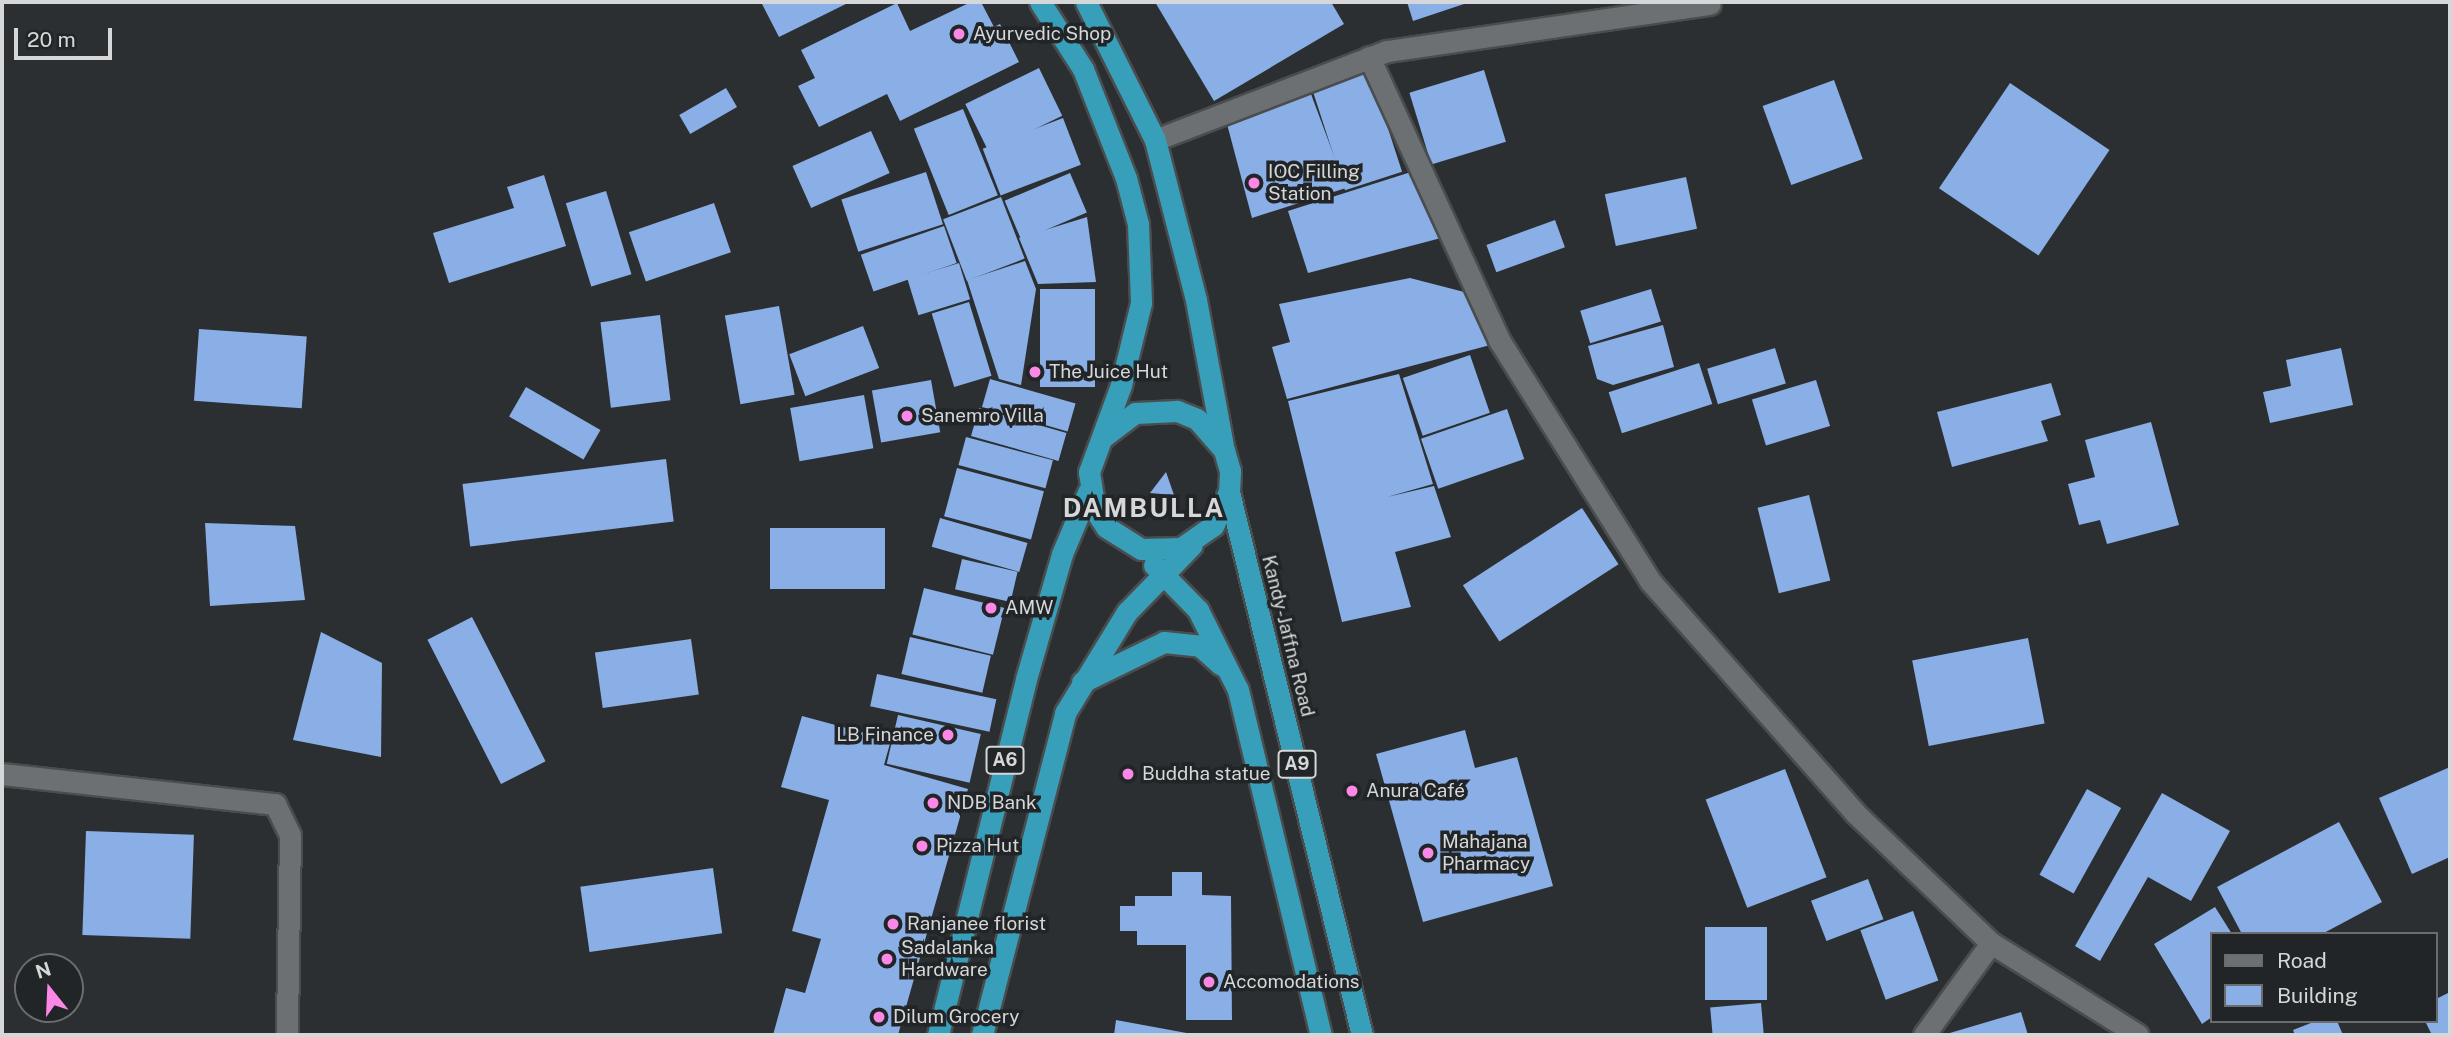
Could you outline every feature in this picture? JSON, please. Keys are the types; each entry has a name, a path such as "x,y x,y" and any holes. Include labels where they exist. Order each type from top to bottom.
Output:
{"highway":[{"path":"1040,2 1083,69 1122,166 1138,225 1141,303 1121,385 1102,438 1093,454 1089,490 1106,527 1122,540 1162,551 1198,539 1223,511 1229,492 1224,450 1196,300 1154,140 1086,2"},
{"path":"1102,438 1135,413 1177,411 1213,433 1224,450"},
{"name":"A6","path":"938,1035 1026,679 1062,554 1089,490"},
{"name":"Kandy-Jaffna Road","path":"1229,492 1362,1035"},
{"name":"A6","path":"982,1035 1040,800 1065,713 1079,684 1128,612 1198,539"},
{"name":"A9","path":"1122,540 1163,573 1198,610 1238,690 1321,1035"},
{"path":"1079,684 1155,644 1175,641 1208,650 1238,690"}],"street":[{"path":"1154,140 1369,57 1476,35 1710,4"},
{"path":"1369,57 1499,340 1650,581 1855,813 1991,943 2138,1035"},
{"path":"2,774 275,804 290,835 286,1035"},
{"path":"1924,1035 1991,943"}],"building":[{"path":"850,2 779,37 762,4"},
{"path":"971,2 981,2 994,27 1000,24 1019,62 900,121 887,94 819,127 798,86 815,78 801,50 897,3 910,31"},
{"path":"1155,2 1331,2 1344,24 1214,101"},
{"path":"1407,2 1464,2 1464,4 1413,21"},
{"path":"1039,68 1062,116 989,152 965,104"},
{"path":"1369,70 1402,172 1345,190 1312,89"},
{"path":"1484,70 1506,142 1431,165 1409,93"},
{"path":"1834,80 1863,159 1791,185 1763,106"},
{"path":"2010,83 2109,150 2038,255 1939,188"},
{"path":"1308,86 1346,188 1252,218 1227,124"},
{"path":"726,88 737,107 690,134 679,115"},
{"path":"963,109 998,195 949,215 914,129"},
{"path":"1063,118 1081,165 1001,195 983,149"},
{"path":"871,131 890,173 811,208 792,166"},
{"path":"926,172 943,224 858,252 841,200"},
{"path":"1411,172 1441,238 1308,273 1288,211"},
{"path":"1070,173 1087,213 1021,240 1005,201"},
{"path":"544,175 566,246 449,283 433,233 514,208 507,187"},
{"path":"1686,177 1697,229 1616,246 1605,194"},
{"path":"606,191 631,274 591,286 566,203"},
{"path":"1001,197 1025,259 967,281 943,219"},
{"path":"714,203 731,252 646,281 629,232"},
{"path":"1087,217 1096,282 1038,284 1019,238"},
{"path":"1555,220 1565,247 1496,272 1486,245"},
{"path":"944,226 957,263 873,292 861,255"},
{"path":"1025,261 1036,289 1021,385 999,379 967,280"},
{"path":"959,263 970,299 918,315 907,279"},
{"path":"1410,278 1468,293 1494,344 1287,399 1272,347 1290,342 1279,304"},
{"path":"1040,289 1095,289 1095,387 1040,387"},
{"path":"1651,289 1661,322 1590,343 1580,311"},
{"path":"969,302 992,376 954,387 932,313"},
{"path":"779,306 795,395 740,404 725,316"},
{"path":"660,315 670,400 611,408 600,322"},
{"path":"1663,325 1674,367 1613,385 1597,379 1588,346"},
{"path":"863,326 879,368 805,396 789,354"},
{"path":"199,329 307,337 302,408 194,401"},
{"path":"1775,348 1786,383 1718,404 1707,369"},
{"path":"2341,348 2353,405 2270,423 2263,392 2291,386 2286,360"},
{"path":"1470,355 1490,413 1423,436 1403,378"},
{"path":"1699,363 1712,404 1622,433 1609,392"},
{"path":"1399,374 1433,484 1387,497 1434,486 1451,537 1395,552 1411,607 1342,622 1288,401"},
{"path":"990,379 1076,404 1068,431 982,407"},
{"path":"931,380 940,432 881,443 872,390"},
{"path":"1816,380 1830,426 1766,445 1752,400"},
{"path":"2051,383 2061,415 2041,421 2048,441 1952,467 1937,412"},
{"path":"526,387 600,430 583,459 509,416"},
{"path":"864,395 873,448 800,461 790,408"},
{"path":"979,408 1066,433 1058,461 971,436"},
{"path":"1507,409 1524,459 1438,489 1421,439"},
{"path":"2151,422 2179,525 2107,544 2100,520 2079,525 2068,484 2095,477 2085,440"},
{"path":"966,437 1053,460 1045,488 958,465"},
{"path":"666,459 674,522 470,547 463,484"},
{"path":"957,468 1044,491 1031,540 944,516"},
{"path":"1166,472 1174,495 1150,493"},
{"path":"1809,495 1830,580 1779,593 1758,508"},
{"path":"1582,508 1618,564 1499,642 1463,585"},
{"path":"940,518 1027,543 1019,572 932,547"},
{"path":"205,523 295,526 305,600 210,606"},
{"path":"770,528 885,528 885,589 770,589"},
{"path":"962,559 1018,572 1011,602 955,589"},
{"path":"924,588 1005,608 993,655 912,635"},
{"path":"472,617 546,761 501,784 427,640"},
{"path":"321,632 382,663 381,757 293,740"},
{"path":"910,637 991,656 982,693 901,674"},
{"path":"2028,638 2045,723 1929,746 1912,661"},
{"path":"691,639 699,694 603,708 595,652"},
{"path":"877,674 996,699 989,732 870,706"},
{"path":"898,715 981,734 970,783 887,764"},
{"path":"802,716 891,740 884,765 968,789 898,1035 773,1035 786,988 805,993 821,939 792,931 829,800 781,787"},
{"path":"1465,730 1475,768 1517,757 1553,886 1423,922 1376,754"},
{"path":"2450,767 2450,857 2412,874 2379,798"},
{"path":"1785,769 1827,877 1747,908 1706,799"},
{"path":"2087,789 2121,808 2074,894 2039,875"},
{"path":"2162,793 2230,831 2191,901 2148,877 2100,961 2075,946"},
{"path":"2339,822 2382,902 2326,932 2241,932 2217,887"},
{"path":"86,831 194,835 190,939 82,935"},
{"path":"713,868 722,933 589,952 580,887"},
{"name":"Accomodations","path":"1172,872 1202,872 1202,895 1231,896 1232,1020 1186,1020 1186,945 1137,945 1137,931 1120,931 1120,906 1135,906 1135,896 1172,896"},
{"path":"1868,879 1883,919 1826,941 1811,901"},
{"path":"2215,907 2231,932 2210,932 2210,1018 2202,1024 2154,944"},
{"path":"1913,911 1938,981 1886,1000 1860,930"},
{"path":"1705,927 1767,927 1767,1000 1705,1000"},
{"path":"2450,992 2450,1035 2432,1035 2426,1023 2438,1023 2438,998"},
{"path":"1761,1003 1764,1035 1713,1035 1710,1007"},
{"path":"2021,1012 2028,1035 1943,1035"},
{"path":"1116,1020 1192,1034 1192,1035 1114,1035"},
{"path":"2311,1023 2338,1023 2343,1035 2295,1035 2293,1030"}],"place":[{"name":"Ayurvedic Shop","path":"959,34"},
{"name":"IOC Filling Station","path":"1254,183"},
{"name":"The Juice Hut","path":"1035,372"},
{"name":"Sanemro Villa","path":"907,416"},
{"name":"AMW","path":"991,608"},
{"name":"LB Finance","path":"948,735"},
{"name":"Buddha statue","path":"1128,774"},
{"name":"Anura Café","path":"1352,791"},
{"name":"NDB Bank","path":"933,803"},
{"name":"Pizza Hut","path":"922,846"},
{"name":"Mahajana Pharmacy","path":"1428,853"},
{"name":"Ranjanee florist","path":"893,924"},
{"name":"Sadalanka Hardware","path":"887,959"},
{"name":"Accomodations","path":"1209,982"},
{"name":"Dilum Grocery","path":"879,1017"}],"district":[{"name":"DAMBULLA","path":"1144,508"}]}
